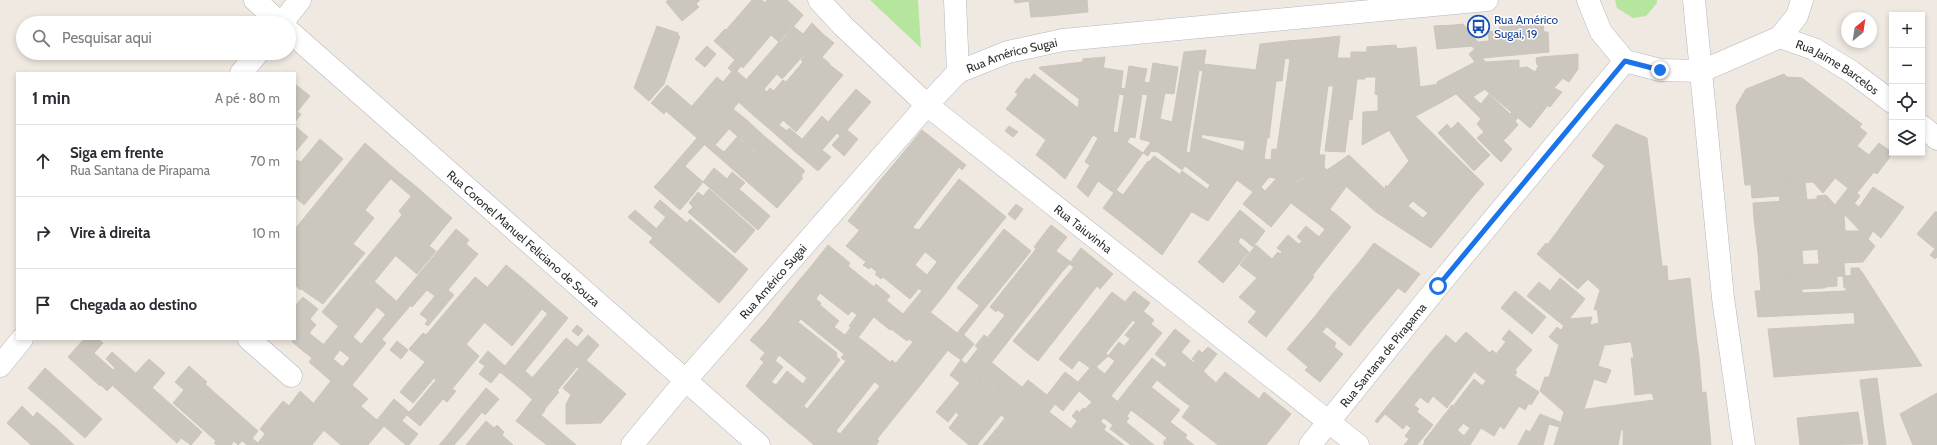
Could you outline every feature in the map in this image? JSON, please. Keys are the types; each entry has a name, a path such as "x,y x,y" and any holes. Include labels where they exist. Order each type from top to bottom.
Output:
{"street":[{"path":"255,0 273,16"},
{"path":"287,16 300,0"},
{"name":"Rua Taiuvinha","path":"819,0 843,26 927,104 1358,445"},
{"path":"955,0 958,72"},
{"name":"Rua Américo Sugai","path":"632,445 685,381 927,104 958,72 1008,52 1062,40 1487,0"},
{"path":"1588,0 1601,32 1625,61 1660,70 1702,71 1780,37 1797,16 1802,0"},
{"path":"1694,0 1723,298 1744,445"},
{"name":"Rua Coronel Manuel Feliciano de Souza","path":"296,37 759,445"},
{"name":"Rua Jaime Barcelos","path":"1780,37 1814,49 1852,72 1889,100"},
{"path":"242,72 252,60"},
{"name":"Rua Santana de Pirapama","path":"1310,445 1438,286 1625,61"},
{"path":"1925,129 1937,139"},
{"path":"0,366 21,340"},
{"path":"250,340 291,376"}],"green space":[{"path":"870,0 918,0 921,48"},
{"path":"1615,0 1657,0 1657,3 1646,16 1633,18 1617,8"}],"building":[{"path":"668,0 700,0 696,4 699,7 682,21 666,2"},
{"path":"752,0 762,0 765,3 767,0 787,0 803,15 780,43 771,35 743,68 741,66 737,71 734,69 732,72 728,68 735,60 714,41 725,29 726,30"},
{"path":"1014,0 1047,0 1048,16 1031,17 1029,1 1015,3"},
{"path":"1047,0 1077,0 1078,13 1048,16"},
{"path":"1077,0 1087,0 1088,12 1078,13"},
{"path":"812,23 823,34 782,79 777,74 764,89 767,92 770,88 774,91 753,115 732,96 793,26 803,34"},
{"path":"1543,23 1544,32 1548,32 1549,52 1482,58 1454,25 1463,24 1478,42 1489,41 1488,32 1494,31 1494,29 1500,29 1499,27"},
{"path":"1454,25 1472,46 1437,49 1434,26"},
{"path":"657,26 678,33 678,36 680,36 664,84 649,101 634,88"},
{"path":"823,34 834,43 822,57 830,64 773,132 753,115 783,80 786,82 803,62 801,60"},
{"path":"1340,36 1334,86 1328,86 1319,155 1325,155 1324,167 1295,182 1313,39"},
{"path":"1313,39 1298,152 1277,149 1290,59 1285,58 1287,41"},
{"path":"1287,41 1282,81 1276,81 1269,138 1246,135 1260,44"},
{"path":"1396,45 1397,49 1416,47 1420,87 1438,84 1442,102 1362,145 1363,112 1378,111 1378,95 1375,94 1376,77 1365,77 1367,47"},
{"path":"707,46 716,54 705,67 695,59"},
{"path":"1475,49 1494,72 1442,102 1437,82 1475,62 1469,54"},
{"path":"1206,50 1203,71 1199,70 1186,152 1168,147 1184,52"},
{"path":"1351,52 1366,52 1365,79 1357,79 1352,120 1349,119 1345,152 1325,151 1337,58 1351,58"},
{"path":"1578,54 1578,69 1569,82 1546,68 1545,60 1541,61 1541,57"},
{"path":"1105,57 1095,126 1077,121 1083,59"},
{"path":"1541,57 1541,61 1545,60 1546,68 1563,78 1554,88 1562,92 1550,107 1494,72 1486,62 1519,60 1519,68 1527,67 1535,72 1539,65 1537,65 1536,58"},
{"path":"1083,62 1079,99 1039,68 1040,67"},
{"path":"1153,63 1178,67 1174,94 1165,93 1160,119 1173,122 1168,147 1140,139"},
{"path":"1204,64 1256,70 1245,141 1193,133"},
{"path":"830,65 843,75 796,132 783,120"},
{"path":"1129,66 1147,69 1144,82 1150,83 1148,95 1142,94 1135,138 1118,133"},
{"path":"1104,68 1123,71 1121,88 1125,89 1124,95 1119,94 1113,132 1095,126"},
{"path":"734,69 747,80 710,122 692,106 717,77 723,82"},
{"path":"1494,72 1528,93 1516,108 1534,123 1530,128 1476,82"},
{"path":"1034,74 1078,108 1077,121 1049,165 1036,155 1046,140 1006,109 1018,94 1015,92 1026,78 1029,80"},
{"path":"1784,74 1787,77 1784,127 1739,130 1736,106 1746,89"},
{"path":"1787,77 1802,78 1824,95 1784,127"},
{"path":"1476,82 1485,89 1473,97 1481,104 1489,94 1510,114 1512,112 1518,118 1515,121 1518,125 1505,139 1502,140 1456,94"},
{"path":"296,85 310,96 297,112 301,114 296,121"},
{"path":"667,85 710,122 697,138 666,111 664,114 651,103"},
{"path":"856,89 871,102 847,130 858,139 844,156 832,145 840,136 837,133 822,150 831,157 818,171 793,150 822,116 828,122"},
{"path":"1528,93 1548,105 1534,123 1516,108"},
{"path":"1824,95 1850,115 1821,151 1832,160 1813,182 1790,183 1784,127"},
{"path":"732,96 739,102 733,109 748,121 736,135 715,116"},
{"path":"1850,115 1862,124 1832,160 1821,151"},
{"path":"715,116 729,129 715,145 724,152 738,136 795,187 777,208 697,138"},
{"path":"1415,116 1484,184 1476,193 1455,176 1433,204 1454,220 1431,248 1376,212 1390,194 1385,188 1386,185 1387,187 1409,161 1389,130","holes":["1413,201 1428,213 1423,218 1408,206"]},
{"path":"1481,119 1512,149 1501,162 1477,138 1484,132 1477,124"},
{"path":"748,121 763,135 751,149 736,135"},
{"path":"1077,121 1110,131 1090,165 1085,162 1098,138 1093,135 1065,179 1049,165"},
{"path":"1458,122 1490,155 1474,171 1438,133 1447,124 1451,129"},
{"path":"1616,124 1647,138 1662,266 1667,266 1668,281 1600,290 1548,244 1605,166 1592,156"},
{"path":"779,125 787,131 789,128 802,139 793,150 773,132"},
{"path":"1009,126 1018,132 1013,137 1005,131"},
{"path":"296,127 308,137 296,151"},
{"path":"1784,127 1790,183 1745,185 1739,130"},
{"path":"1859,127 1867,133 1857,146 1869,155 1879,143 1889,150 1889,156 1891,156 1877,174 1874,172 1857,193 1860,196 1845,215 1835,205 1848,188 1835,178 1823,193 1813,182"},
{"path":"922,130 951,153 923,188 894,164"},
{"path":"1110,131 1131,136 1127,142 1143,153 1114,193 1098,181 1088,197 1077,187"},
{"path":"1193,133 1202,135 1201,138 1244,151 1241,168 1190,153"},
{"path":"763,135 776,146 764,160 751,149"},
{"path":"1246,135 1267,138 1264,159 1271,160 1269,177 1241,168"},
{"path":"697,138 704,145 685,166 678,160"},
{"path":"320,139 343,159 304,205 296,198 296,162 297,160 301,162"},
{"path":"1151,142 1194,154 1182,170 1158,152 1151,151 1148,156 1143,153"},
{"path":"365,143 397,171 311,276 296,263 296,228"},
{"path":"776,146 805,171 801,176 803,178 795,187 764,160"},
{"path":"1272,149 1298,152 1295,182 1269,177"},
{"path":"951,153 966,165 962,170 959,167 913,227 916,230 908,239 893,227"},
{"path":"1194,154 1225,163 1210,185 1185,166"},
{"path":"1349,155 1390,194 1376,212 1327,170"},
{"path":"1154,156 1179,174 1136,234 1103,208 1116,190 1123,195 1148,161 1149,162"},
{"path":"678,160 703,182 692,196 666,174"},
{"path":"1225,163 1269,177 1261,187 1265,191 1276,179 1296,183 1303,188 1271,227 1243,204 1253,192 1237,180 1208,221 1192,212"},
{"path":"894,164 923,188 908,208 878,183"},
{"path":"1324,167 1346,187 1330,209 1296,183"},
{"path":"714,168 727,179 732,172 745,183 739,189 770,216 758,230 703,182"},
{"path":"397,171 418,188 411,196 391,179"},
{"path":"1182,171 1207,189 1162,255 1136,234"},
{"path":"666,174 692,196 680,210 654,187"},
{"path":"1455,176 1476,193 1454,220 1433,204"},
{"path":"959,179 973,190 924,251 908,239 916,229 919,230"},
{"path":"1805,182 1807,200 1780,201 1779,196 1752,198 1751,185"},
{"path":"878,183 908,208 893,227 863,202"},
{"path":"1873,187 1904,207 1881,238 1873,231 1868,239 1845,215 1854,203 1859,207"},
{"path":"418,188 437,205 338,326 322,312 402,215 399,211"},
{"path":"1303,188 1337,215 1325,229 1291,203"},
{"path":"709,189 755,230 745,242 694,197 698,192 703,196"},
{"path":"973,190 1006,217 957,278 924,251"},
{"path":"1826,195 1844,214 1818,215 1817,196"},
{"path":"694,197 745,242 735,253 688,212 693,207 689,203"},
{"path":"1817,199 1818,215 1785,217 1785,201"},
{"path":"660,200 687,223 690,219 748,269 739,280 654,207"},
{"path":"1785,201 1785,217 1754,219 1753,203"},
{"path":"863,202 925,252 915,265 927,275 937,262 957,278 942,298 848,221"},
{"path":"1016,204 1023,209 1015,220 1008,214"},
{"path":"437,205 452,218 429,246 436,251 417,274 396,256"},
{"path":"365,210 374,218 353,244 365,253 323,304 301,289"},
{"path":"635,210 729,292 719,303 649,242 653,238 628,217"},
{"path":"1240,210 1265,231 1253,247 1241,237 1238,242 1249,252 1223,283 1198,262"},
{"path":"1935,212 1937,212 1937,257 1935,259 1930,255 1935,249 1917,234"},
{"path":"1844,214 1845,231 1860,231 1875,246 1758,253 1754,219"},
{"path":"1337,215 1351,227 1312,276 1297,263"},
{"path":"666,217 739,280 729,292 656,229"},
{"path":"1051,225 1067,237 1005,315 998,310 996,312 990,307 1036,249 1034,247"},
{"path":"1306,226 1319,237 1307,251 1299,244 1302,241 1297,237"},
{"path":"456,229 469,240 466,244 478,254 448,290 454,295 428,326 425,324 428,320 420,314 435,296 427,290 412,307 400,297"},
{"path":"1004,229 1031,251 984,309 957,288"},
{"path":"859,231 923,283 910,299 883,277 881,279 875,274 877,272 871,267 869,269 863,265 866,262 846,246"},
{"path":"1288,235 1307,251 1257,312 1239,297 1257,278 1240,265 1256,245 1272,259 1278,252 1280,254 1282,252 1277,248"},
{"path":"1374,243 1420,274 1405,293 1361,260"},
{"path":"1546,243 1588,279 1578,289 1537,254"},
{"path":"828,245 850,263 848,266 874,287 876,284 890,296 876,314 813,264"},
{"path":"1875,246 1863,262 1819,264 1818,250"},
{"path":"1081,248 1097,261 1026,352 1013,341 1074,267 1069,264"},
{"path":"1802,250 1803,265 1759,267 1758,253"},
{"path":"1056,251 1071,262 1062,272 1061,271 1031,309 1025,304 1011,321 1005,315"},
{"path":"1361,260 1398,288 1382,307 1346,278"},
{"path":"1097,261 1113,274 1100,289 1097,286 1038,361 1026,352"},
{"path":"296,263 311,276 300,290 296,286"},
{"path":"1297,263 1314,277 1266,337 1248,322"},
{"path":"1844,263 1845,276 1820,277 1819,264"},
{"path":"813,264 876,314 860,335 849,326 857,315 852,311 848,315 820,293 816,299 797,283"},
{"path":"1819,264 1820,277 1785,279 1785,265"},
{"path":"506,265 522,278 436,380 434,378 413,403 400,392"},
{"path":"1785,265 1785,279 1760,280 1759,267"},
{"path":"1851,268 1859,268 1864,275 1851,276"},
{"path":"1061,271 1062,272 981,376 966,364 976,351 981,355 988,346 984,342 1005,315 1011,321 1025,304 1031,309"},
{"path":"1864,275 1871,286 1844,288 1843,276"},
{"path":"475,277 487,287 425,362 409,349 423,333 426,335"},
{"path":"1837,277 1837,286 1825,288 1761,291 1760,280"},
{"path":"522,278 554,306 548,314 542,309 512,346 484,322"},
{"path":"1346,278 1382,307 1365,327 1330,297"},
{"path":"1560,278 1585,299 1569,319 1592,317 1583,348 1561,330 1564,326 1527,296 1539,282 1550,291"},
{"path":"1690,278 1696,335 1629,342 1621,287"},
{"path":"375,282 396,301 386,315 377,307 353,337 361,344 350,358 340,350 333,359 343,367 331,381 309,362"},
{"path":"797,283 821,303 820,305 839,321 834,327 845,335 851,327 860,335 844,354 781,303"},
{"path":"923,283 942,298 919,326 903,314 922,291 918,288"},
{"path":"1871,286 1887,311 1758,317 1755,291 1802,289 1802,293 1846,291 1846,288"},
{"path":"1621,287 1629,342 1583,348 1590,325 1599,323 1597,309 1594,310 1600,290"},
{"path":"1134,291 1150,303 1135,322 1133,320 1106,353 1108,356 1096,367 1098,368 1083,386 1078,382 1090,368 1079,360 1072,369 1059,359 1112,292 1125,302"},
{"path":"1515,291 1546,317 1532,334 1501,308"},
{"path":"303,297 318,309 296,337 296,305"},
{"path":"400,297 410,306 382,339 372,331"},
{"path":"1330,297 1365,327 1350,346 1326,326 1328,325 1316,315"},
{"path":"887,301 903,314 890,330 874,317"},
{"path":"781,303 801,319 798,322 837,353 836,356 840,360 830,373 766,322"},
{"path":"554,306 568,318 525,371 533,378 522,390 500,372"},
{"path":"979,306 984,309 950,352 919,326 930,312 957,333"},
{"path":"1887,311 1922,366 1774,377 1768,329 1855,324 1854,313"},
{"path":"1144,312 1154,320 1151,324 1162,333 1114,392 1100,380 1115,361 1108,356 1119,342 1124,346 1130,339 1125,335"},
{"path":"903,314 919,326 907,341 891,329"},
{"path":"1316,315 1328,325 1322,332 1336,343 1334,347 1343,354 1320,382 1305,370 1308,367 1287,349"},
{"path":"310,319 316,325 309,333 324,345 312,358 292,342 296,340 296,337"},
{"path":"766,322 830,373 814,393 803,384 807,378 779,355 775,361 750,340"},
{"path":"577,325 583,330 578,336 572,331"},
{"path":"919,326 935,340 908,374 896,363 913,342 909,339"},
{"path":"1557,327 1583,348 1564,412 1540,391 1545,377 1549,377 1559,345 1549,337"},
{"path":"1175,329 1190,341 1181,352 1194,363 1195,361 1192,359 1199,350 1202,353 1208,347 1217,354 1190,388 1164,368 1167,364 1155,354"},
{"path":"1509,330 1532,350 1515,370 1496,354 1506,342 1502,339"},
{"path":"372,331 386,343 352,385 368,399 361,406 331,381"},
{"path":"1466,332 1490,353 1480,364 1456,343"},
{"path":"588,335 599,345 579,369 577,367 557,391 559,392 544,410 522,390 566,338 577,347"},
{"path":"964,335 974,344 961,360 950,352"},
{"path":"984,335 987,337 979,349 975,346"},
{"path":"1446,335 1480,364 1468,380 1431,352"},
{"path":"1696,335 1699,357 1632,366 1631,358 1634,358 1631,342"},
{"path":"858,337 875,350 805,437 789,424 803,405 807,409 846,361 841,358"},
{"path":"83,340 99,340 103,343 94,353 113,370 115,368 106,359 112,352 130,368 107,391 68,357"},
{"path":"935,340 948,350 923,382 910,372"},
{"path":"397,341 408,350 401,359 390,350"},
{"path":"984,342 988,346 981,355 976,351"},
{"path":"466,344 479,356 452,389 456,391 447,402 443,399 420,426 407,415"},
{"path":"1604,346 1598,366 1611,370 1606,383 1594,379 1584,409 1564,412 1583,348"},
{"path":"875,350 890,362 825,445 814,445 805,437"},
{"path":"1492,350 1517,372 1498,401 1488,394 1490,392 1482,386 1486,381 1475,372"},
{"path":"488,351 505,366 491,383 479,374 485,366 479,362"},
{"path":"1431,352 1468,380 1451,402 1414,373"},
{"path":"765,353 783,367 759,398 746,386 764,362 760,359"},
{"path":"1699,357 1702,393 1654,400 1652,393 1635,395 1632,366"},
{"path":"1152,358 1193,390 1183,401 1157,380 1142,399 1128,388"},
{"path":"149,359 165,373 152,388 136,373"},
{"path":"586,360 626,394 601,423 566,424 566,404 571,395 563,388"},
{"path":"892,360 908,374 852,445 825,445 836,431 840,434 880,386 875,382"},
{"path":"961,360 981,376 982,380 948,422 936,412 960,383 950,375"},
{"path":"991,362 1007,375 996,390 980,377"},
{"path":"189,366 207,382 205,384 258,431 247,445 175,382"},
{"path":"45,368 102,419 85,438 28,388"},
{"path":"130,368 202,432 191,445 181,438 177,443 112,385 117,380 118,381"},
{"path":"1097,368 1105,374 1100,380 1114,392 1111,396 1117,401 1082,445 1063,445 1046,431 1057,418 1071,429 1077,421 1072,416 1077,410 1079,413 1083,408 1085,409 1092,402 1079,391"},
{"path":"787,371 814,393 789,424 759,398 771,382 776,385"},
{"path":"1203,371 1216,383 1225,372 1259,399 1264,392 1291,414 1266,445 1263,445 1190,388"},
{"path":"910,372 923,382 877,439 879,441 876,445 852,445"},
{"path":"1065,372 1083,386 1063,411 1055,404 1049,412 1057,418 1046,431 1010,402 1028,380 1047,395"},
{"path":"1414,373 1451,402 1447,408 1433,396 1428,403 1420,397 1414,405 1419,409 1403,429 1385,414 1377,423 1375,421"},
{"path":"1007,375 1022,387 1010,402 996,390"},
{"path":"1515,376 1539,392 1531,405 1529,403 1525,410 1519,406 1504,429 1500,426 1494,436 1481,428"},
{"path":"1877,378 1886,445 1869,445 1860,380"},
{"path":"1474,379 1490,392 1488,394 1498,401 1493,409 1482,402 1470,416 1454,405"},
{"path":"982,380 1015,406 1005,418 1001,415 977,445 969,445 949,428 959,415 956,412"},
{"path":"331,381 384,426 368,445 341,445 305,414"},
{"path":"1151,387 1180,410 1170,422 1142,399"},
{"path":"486,388 499,399 485,415 473,404"},
{"path":"1128,388 1161,415 1152,426 1131,410 1127,416 1114,406"},
{"path":"184,390 242,441 238,445 234,441 231,445 217,445 214,443 216,441 173,403"},
{"path":"1193,390 1263,445 1218,445 1182,417 1190,406 1183,401"},
{"path":"300,391 313,403 280,445 277,445 260,429 283,401 289,406"},
{"path":"1706,392 1711,445 1658,445 1654,400"},
{"path":"1937,393 1937,445 1913,445 1900,414"},
{"path":"394,399 409,412 392,433 377,420"},
{"path":"532,400 545,411 541,415 576,445 547,445 516,421"},
{"path":"1654,400 1658,445 1623,445 1624,404"},
{"path":"1482,402 1493,409 1470,445 1444,445 1457,430 1464,436 1470,428 1463,423"},
{"path":"473,404 482,412 468,429 459,421"},
{"path":"1624,404 1623,430 1621,430 1618,445 1588,445 1594,408"},
{"path":"1452,405 1470,416 1444,445 1423,445 1425,442 1424,441"},
{"path":"22,406 33,417 37,412 57,429 43,445 31,445 7,423"},
{"path":"1015,406 1046,431 1063,445 983,445"},
{"path":"1114,406 1129,418 1126,422 1154,445 1131,445 1110,429 1113,425 1104,418"},
{"path":"1594,408 1588,445 1554,445 1564,412"},
{"path":"1417,412 1433,425 1417,445 1404,445 1409,439 1405,436 1411,428 1407,425"},
{"path":"1858,412 1863,444 1800,445 1797,418"},
{"path":"305,414 324,430 312,445 280,445"},
{"path":"1540,414 1560,422 1559,427 1549,424 1543,445 1518,445 1526,430 1530,432"},
{"path":"1161,415 1187,435 1185,438 1194,445 1165,445 1163,443 1167,438 1152,426"},
{"path":"402,421 418,434 409,445 406,445 392,433"},
{"path":"459,421 468,429 454,445 446,437"},
{"path":"486,421 494,428 497,425 504,432 502,435 513,445 488,445 475,434"},
{"path":"1101,422 1106,426 1104,430 1124,445 1096,445 1088,438"},
{"path":"57,429 74,445 43,445"},
{"path":"265,434 277,445 247,445 252,438 258,443"},
{"path":"475,434 488,445 466,445"},
{"path":"446,437 454,445 439,445"},
{"path":"1088,438 1096,445 1082,445"}],"place":[{"name":"Rua Américo Sugai, 19","path":"1478,26"}],"route":[{"path":"1438,286 1625,61 1660,70"}]}
